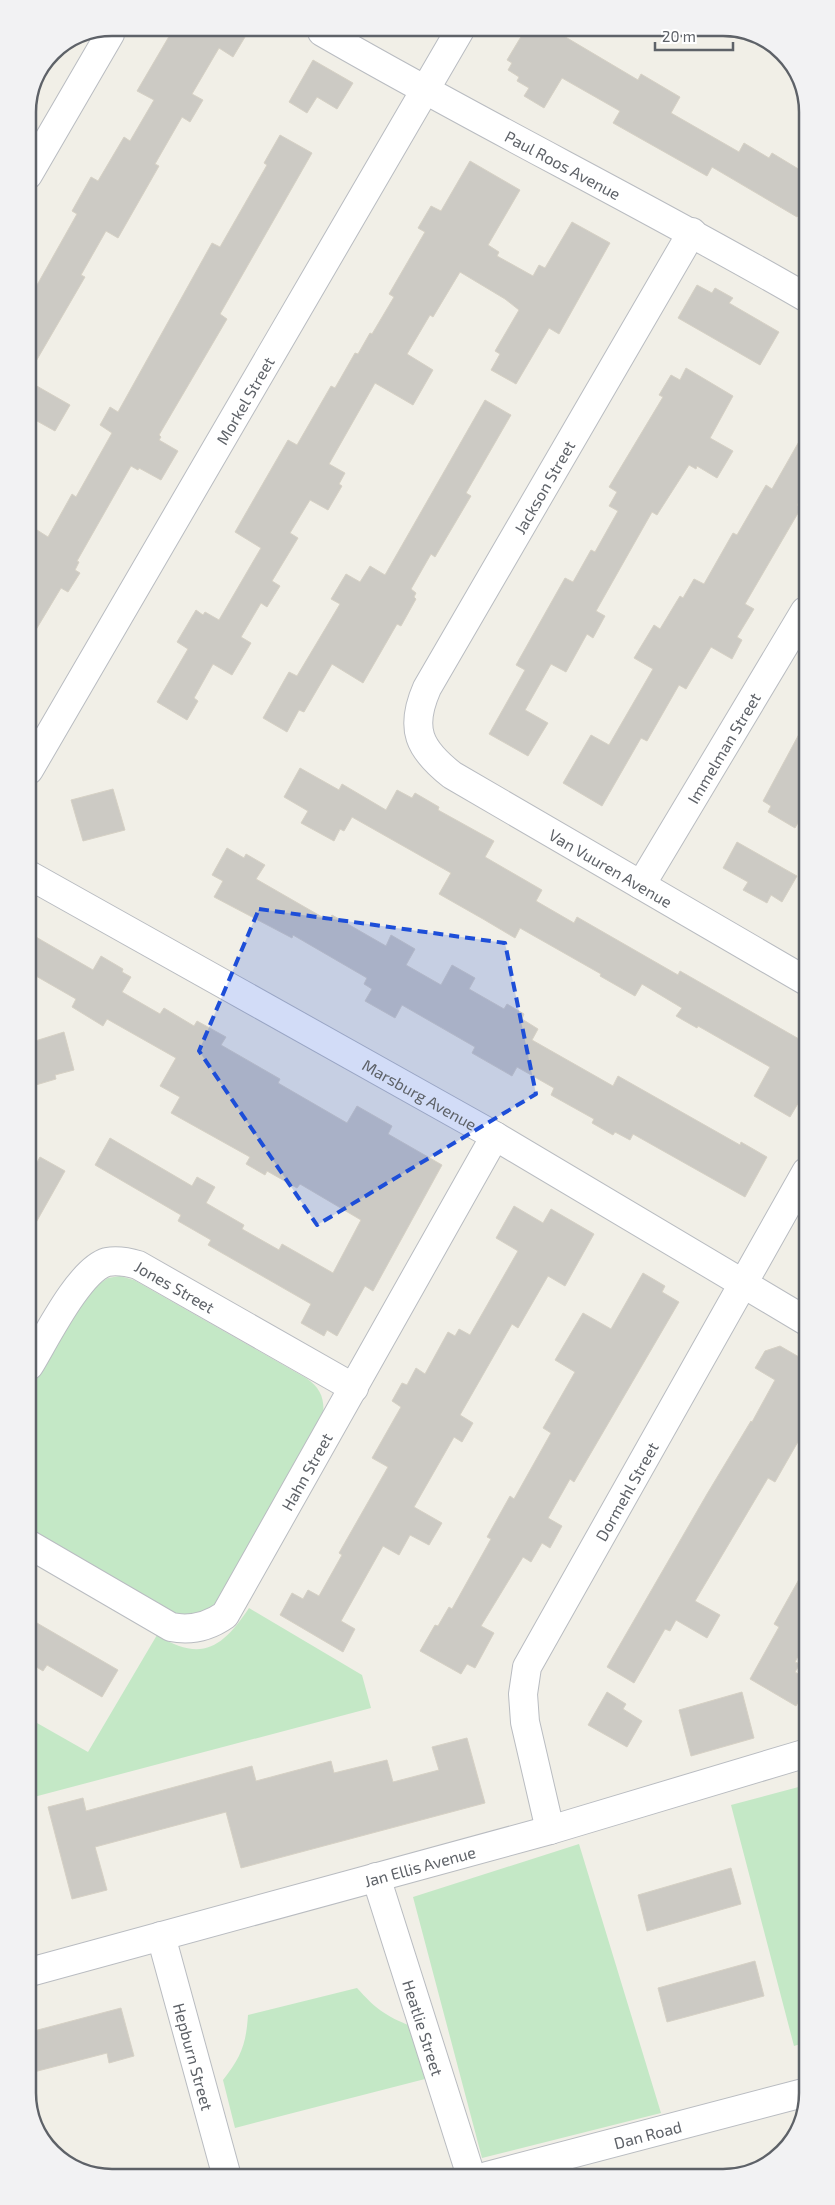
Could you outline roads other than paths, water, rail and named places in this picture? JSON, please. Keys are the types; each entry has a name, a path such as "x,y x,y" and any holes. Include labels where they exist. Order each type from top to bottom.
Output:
{"street":[{"path":"36,161 109,36"},
{"name":"Paul Roos Avenue","path":"329,36 424,91 692,232 799,294"},
{"name":"Morkel Street","path":"36,758 456,36"},
{"name":"Jackson Street","path":"424,748 417,719 427,688 692,232"},
{"name":"Immelman Street","path":"641,885 799,621"},
{"name":"Van Vuuren Avenue","path":"424,748 435,761 452,775 799,977"},
{"name":"Marsburg Avenue","path":"36,879 495,1136 799,1317"},
{"name":"Hahn Street","path":"36,1549 170,1627 184,1630 213,1623 225,1614 495,1136"},
{"name":"Dormehl Street","path":"550,1830 525,1722 523,1694 527,1667 799,1184"},
{"name":"Jones Street","path":"36,1355 79,1284 92,1270 108,1262 124,1261 138,1265 354,1388"},
{"name":"Jan Ellis Avenue","path":"36,1970 550,1830 799,1756"},
{"name":"Heatlie Street","path":"376,1877 469,2169"},
{"name":"Hepburn Street","path":"161,1936 226,2169"},
{"name":"Dan Road","path":"514,2169 799,2094"}]}
